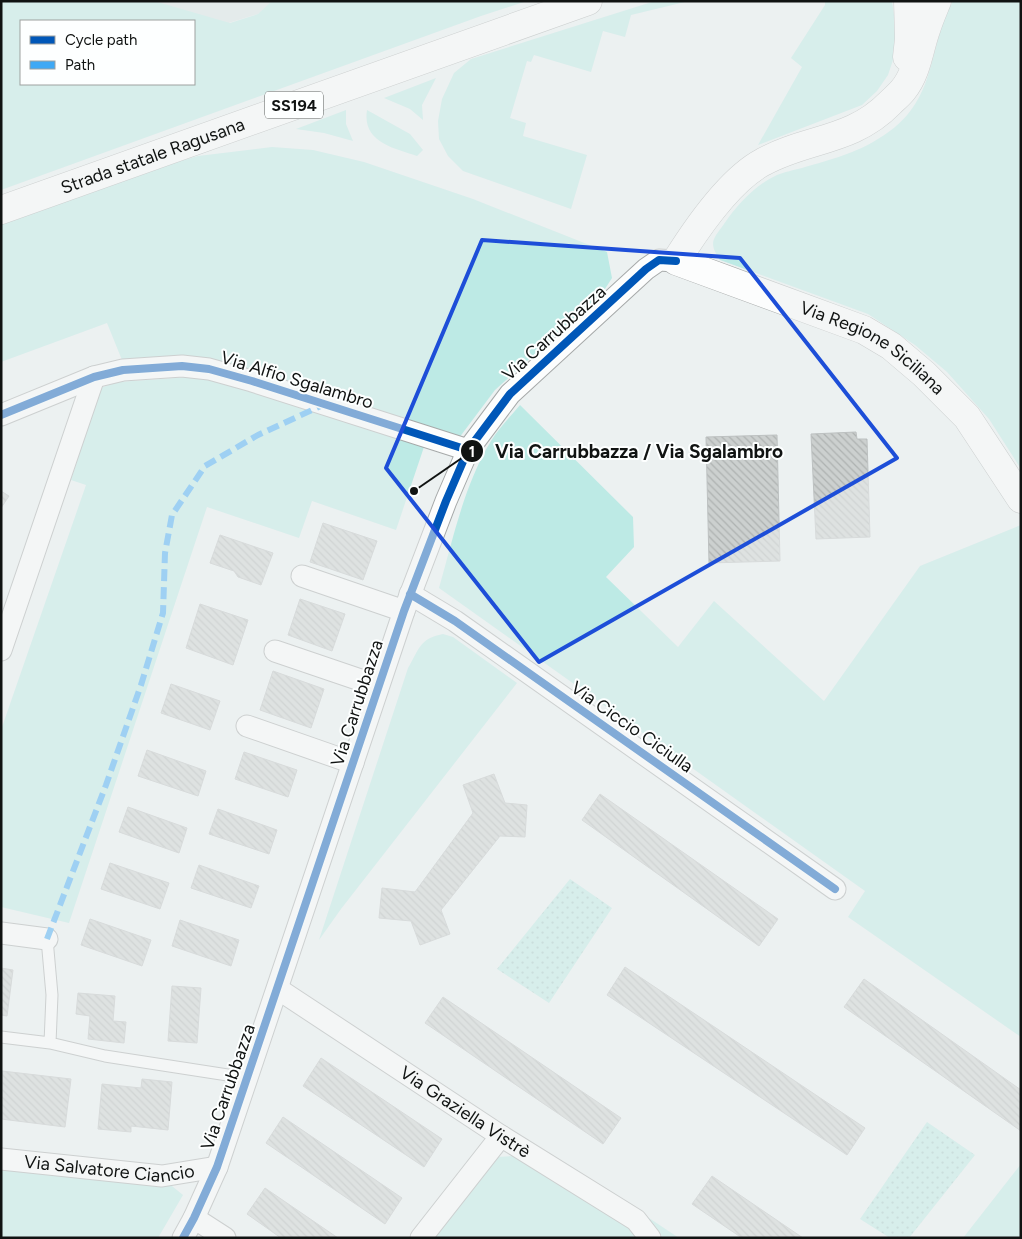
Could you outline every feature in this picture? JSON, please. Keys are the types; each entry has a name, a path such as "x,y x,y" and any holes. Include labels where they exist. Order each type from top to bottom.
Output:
{"main road":[{"name":"Strada statale Ragusana","path":"1,210 588,1"},
{"path":"890,103 906,64 909,39 908,1"},
{"path":"676,261 708,216 740,179 762,162 783,153 839,135 869,122 890,103 903,90 912,74 937,1"},
{"name":"Via Regione Siciliana","path":"676,261 864,330 891,346 924,374 967,417 1021,499"}],"street":[{"name":"Via Carrubbazza","path":"183,1238 217,1167 407,602 468,450 510,394 639,276 659,260 676,261"},
{"name":"Via Alfio Sgalambro","path":"1,415 94,377 123,370 182,366 209,369 327,403 468,450"},
{"path":"1,650 94,377"},
{"name":"Via Ciccio Ciciulla","path":"302,576 407,602 455,621 835,888"},
{"path":"275,652 378,686"},
{"path":"247,726 353,762"},
{"path":"1,933 47,939"},
{"name":"Via Graziella Vistrè","path":"278,989 501,1136 636,1220 650,1238"},
{"path":"421,1238 501,1136"},
{"name":"Via Salvatore Ciancio","path":"1,1159 162,1176 217,1167"},
{"path":"194,1218 225,1238"}],"lane":[{"path":"47,939 52,995 50,1043"},
{"path":"1,1037 50,1043 105,1056 247,1078"}],"highlighted area":[{"path":"482,240 740,258 897,458 539,662 386,468"}],"shaded area":[{"path":"1,1 154,1 230,23 258,14 272,1 527,1 1,190"},
{"path":"89,1 278,1 258,14 219,26"},
{"path":"655,1 689,1 631,15 625,37 603,31 591,72 534,55 531,62 527,61 510,118 526,123 523,136 587,155 571,209 463,171 448,156 439,139 438,121 442,99 454,73 471,59"},
{"path":"825,1 892,1 896,29 895,54 888,75 877,91 862,105 758,145 802,67 791,58 825,5"},
{"path":"953,1 1021,1 1021,469 989,419 947,372 915,345 868,314 720,260 713,245 717,234 735,210 761,184 780,174 829,160 866,146 894,128 903,119 919,98 925,85 941,28"},
{"path":"436,78 422,105 423,120 410,109 384,98"},
{"path":"346,110 346,124 353,141 324,133 296,129"},
{"path":"367,110 410,134 423,150 417,156 398,150 374,137 369,130"},
{"path":"272,147 313,150 364,162 473,199 607,252 612,278 603,292 495,390 459,438 208,359 122,360 107,323 1,362 1,224 158,167 198,156"},
{"path":"204,376 425,444 396,530 312,501 299,538 207,507 69,923 1,907 1,730 86,485 71,480 100,388 118,382"},
{"path":"520,405 633,517 634,547 606,577 678,647 714,601 824,701 920,566 1021,525 1021,1037 848,917 865,891 439,588 460,513 473,476 494,436"},
{"path":"443,634 453,637 517,683 319,940 408,668 421,645 435,636"},
{"path":"570,879 612,908 549,1003 497,969"},
{"path":"927,1122 975,1155 909,1238 890,1238 860,1219"},
{"path":"514,1156 628,1225 639,1238 432,1238 496,1157"},
{"path":"1021,1164 1021,1238 963,1238"},
{"path":"1,1166 167,1182 183,1195 158,1238 1,1238"},
{"path":"646,1216 679,1238 659,1238"}],"building":[{"path":"856,432 857,439 867,439 870,537 816,539 811,434"},
{"path":"777,435 780,561 709,563 706,437"},
{"path":"1,491 9,496 1,508"},
{"path":"323,523 377,541 363,580 310,562"},
{"path":"220,535 273,553 261,585 238,577 234,571 210,563"},
{"path":"300,599 345,614 332,651 288,635"},
{"path":"200,604 248,620 233,665 186,648"},
{"path":"273,671 324,689 311,728 260,710"},
{"path":"171,684 220,701 210,730 161,713"},
{"path":"147,750 206,771 198,796 138,776"},
{"path":"244,752 297,770 288,797 235,779"},
{"path":"494,774 505,803 527,805 525,837 500,836 441,910 450,934 420,945 411,921 379,918 382,888 415,892 473,813 463,785"},
{"path":"600,794 778,919 759,946 582,820"},
{"path":"128,807 187,828 179,853 119,832"},
{"path":"218,809 277,830 269,854 209,834"},
{"path":"110,863 169,883 160,909 101,889"},
{"path":"199,865 259,886 251,908 191,888"},
{"path":"90,919 151,940 142,966 81,945"},
{"path":"180,920 239,940 231,966 172,946"},
{"path":"625,967 865,1128 847,1155 607,995"},
{"path":"1,968 13,970 7,1016 1,1015"},
{"path":"864,979 1021,1090 1021,1131 844,1007"},
{"path":"172,986 201,988 197,1043 168,1041"},
{"path":"78,993 115,996 113,1021 126,1022 124,1043 88,1039 90,1016 76,1014"},
{"path":"443,997 621,1118 603,1144 425,1023"},
{"path":"321,1058 442,1139 424,1167 303,1086"},
{"path":"2,1071 71,1079 65,1127 1,1119"},
{"path":"142,1079 172,1082 168,1130 131,1126 131,1132 98,1129 102,1084 141,1088"},
{"path":"283,1117 402,1198 385,1224 266,1143"},
{"path":"712,1176 803,1238 742,1238 692,1204"},
{"path":"265,1188 338,1238 281,1238 247,1214"}],"marked path":[{"path":"47,939 106,785 141,685 163,613 165,553 172,515 205,466 258,435 325,404"}],"cycle path":[{"path":"183,1238 217,1167 404,611 446,501 468,450 510,394 646,269 659,260 676,261"},
{"path":"1,415 94,377 123,370 182,366 209,369 252,381 468,450"},
{"path":"410,594 455,621 835,889"}],"place":[{"name":"Via Carrubbazza / Via Sgalambro","path":"414,491"}]}
